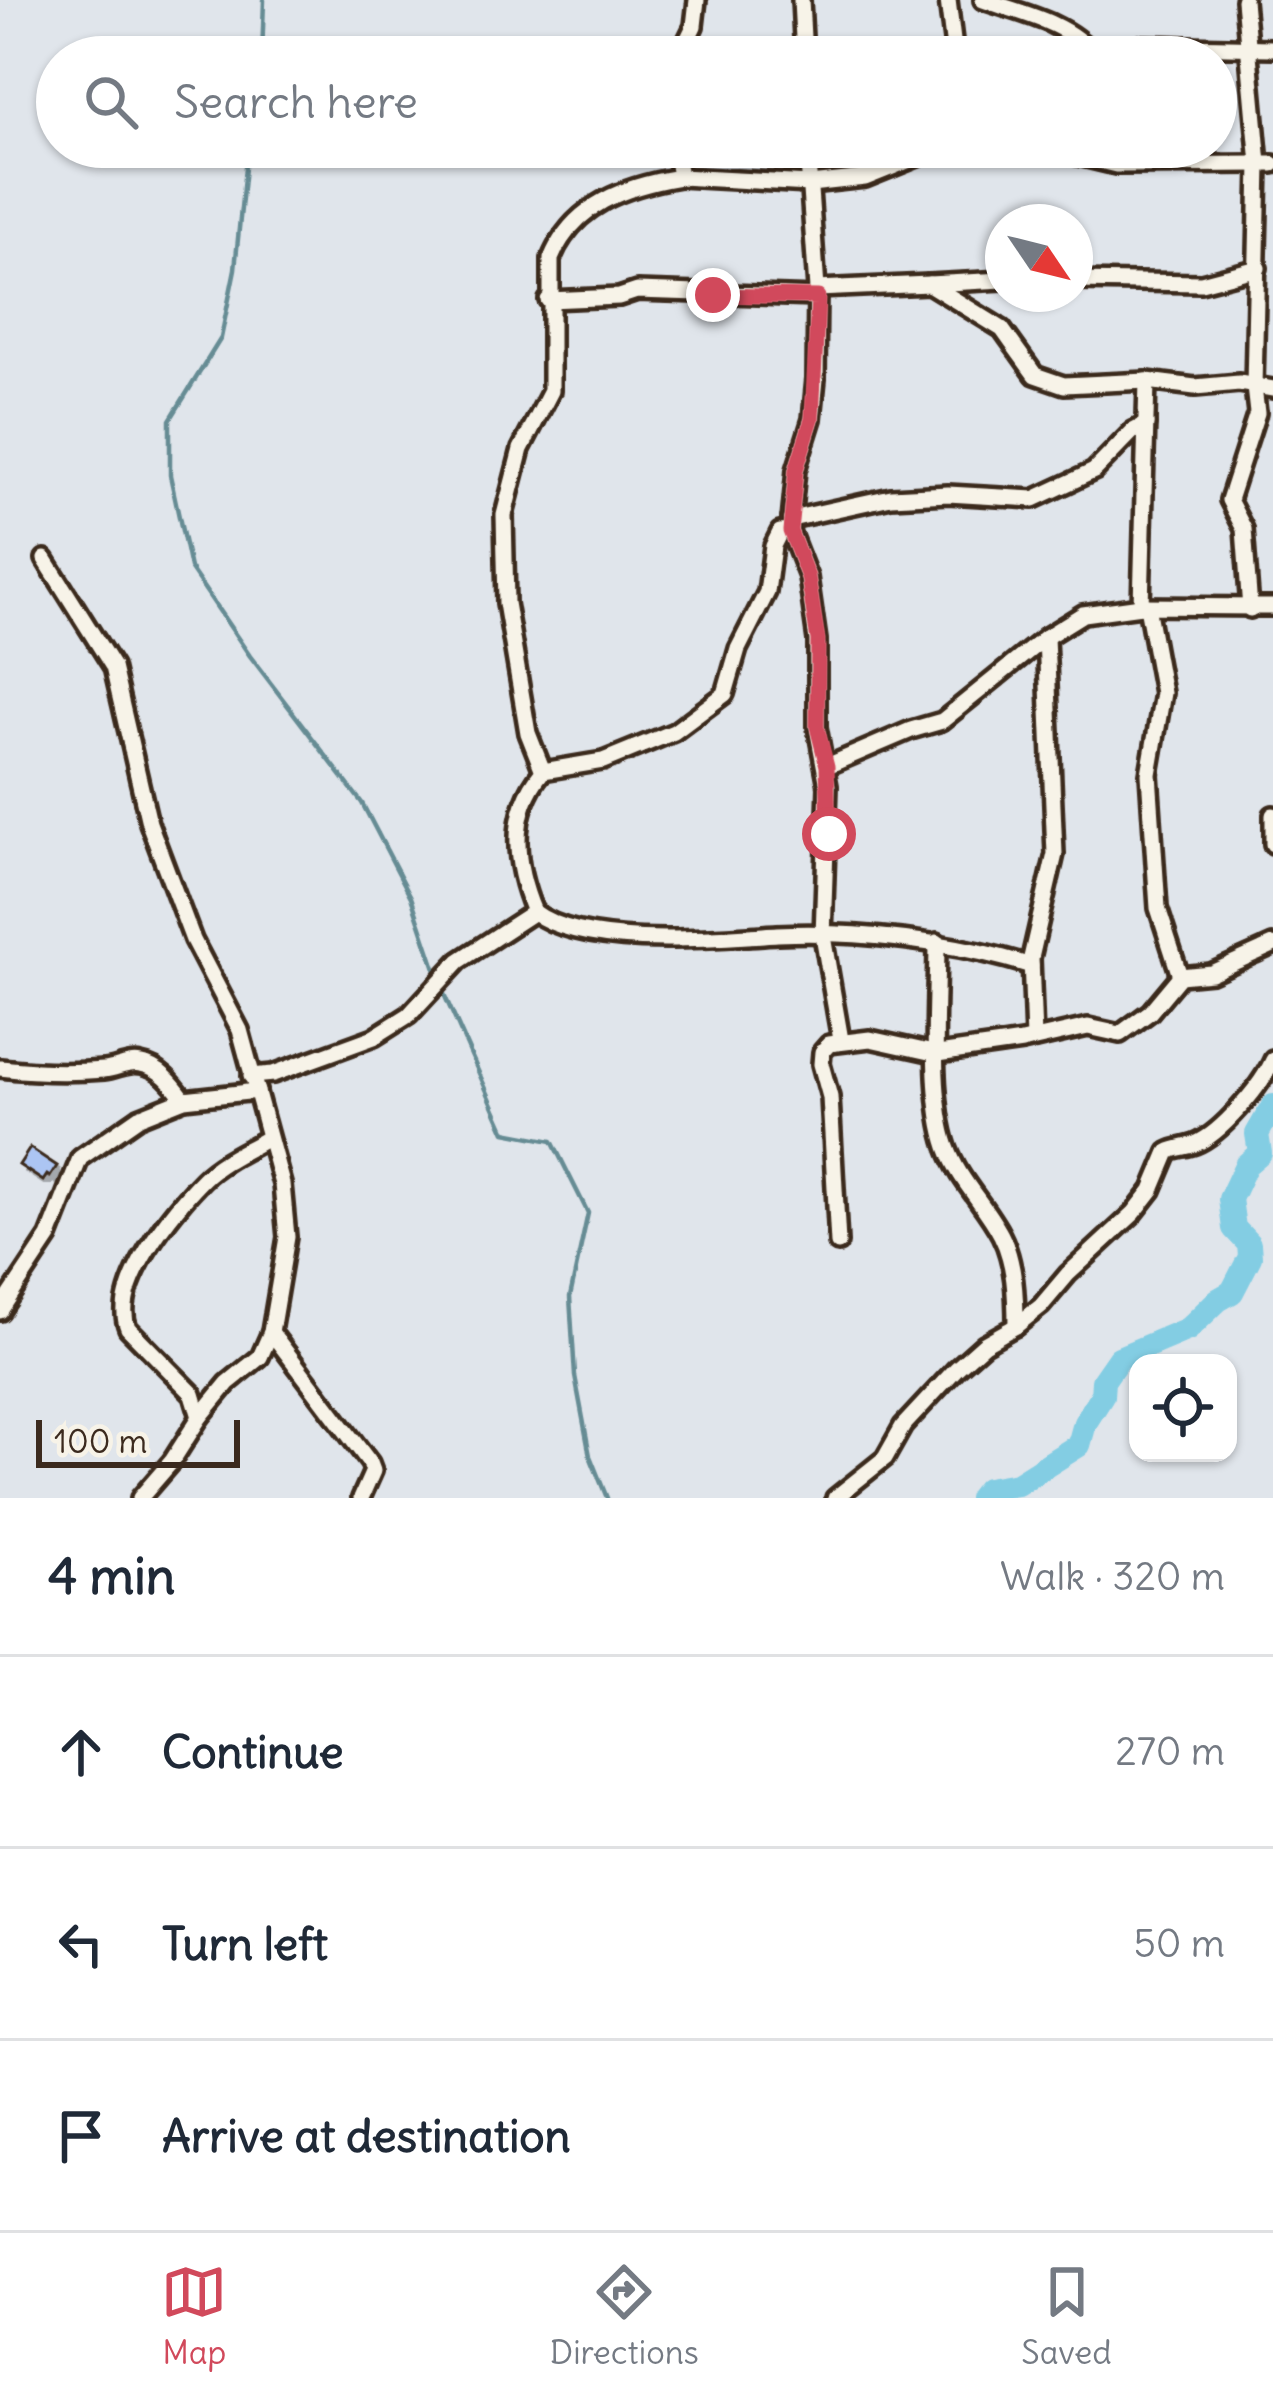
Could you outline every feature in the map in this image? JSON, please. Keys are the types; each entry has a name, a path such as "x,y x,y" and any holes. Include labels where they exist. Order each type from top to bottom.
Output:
{"street":[{"path":"689,36 697,0"},
{"path":"800,0 803,36"},
{"path":"948,0 952,36"},
{"path":"983,0 1032,16 1069,36"},
{"path":"1244,0 1266,164 1258,268 1257,413 1228,500 1244,529 1250,609"},
{"path":"1237,48 1273,48"},
{"path":"678,168 680,177"},
{"path":"809,168 818,293 812,419 796,470 790,525 808,577 818,640 817,727 827,766 829,834 823,936 841,1040"},
{"path":"543,771 528,733 506,603 504,515 521,449 551,392 548,300 551,259 559,238 603,197 636,184 680,177 810,184 865,178 890,168"},
{"path":"1093,281 1201,283 1258,268"},
{"path":"548,300 619,297 638,291 818,293 888,283 985,281"},
{"path":"929,284 1002,328 1025,365 1048,381 1084,387 1147,381 1169,386 1239,383 1273,388"},
{"path":"1147,381 1144,606 1163,693 1149,774 1158,908 1180,976"},
{"path":"543,771 603,761 674,732 721,699 730,685 738,649 767,592 772,546 790,525 892,497 948,494 1034,499 1094,471 1132,430 1146,424"},
{"path":"45,559 112,667 148,823 193,940 240,1030 282,1184 287,1237 271,1332 260,1357 228,1383 140,1498"},
{"path":"827,766 910,730 942,722 1046,637 1082,614 1144,606 1273,607"},
{"path":"1034,1039 1031,966 1054,854 1046,637"},
{"path":"543,771 522,808 515,849 519,875 534,912 545,921 609,935 937,942 1031,966"},
{"path":"1273,815 1273,844"},
{"path":"0,1311 50,1237 80,1158 139,1117 184,1099 254,1083 374,1037 410,1015 459,961 534,912"},
{"path":"937,942 938,1054 946,1145 966,1187 1002,1236 1016,1287 1016,1326"},
{"path":"838,1243 823,1052 841,1040 870,1039 938,1054 1088,1027 1120,1034 1150,1012 1180,976 1210,973 1273,944"},
{"path":"835,1498 885,1458 903,1426 956,1369 984,1344 1016,1326 1135,1213 1152,1190 1168,1152 1208,1135 1265,1077 1273,1060"},
{"path":"0,1068 110,1070 142,1064 172,1083 184,1099"},
{"path":"200,1417 193,1394 128,1328 126,1303 147,1246 206,1176 268,1138"},
{"path":"271,1332 370,1463 373,1472 361,1498"}],"building":[{"path":"30,1148 57,1166 43,1181 19,1165"}],"waterway":[{"path":"263,36 264,0"},
{"path":"245,168 235,269 221,338 170,420 170,475 190,568 362,803 411,897 437,974"},
{"path":"440,985 505,1132 552,1141 588,1213 570,1297 575,1376 590,1456 607,1498"},
{"path":"980,1498 987,1489 1017,1484 1079,1445 1085,1423 1102,1396 1103,1381 1119,1358 1188,1329 1232,1292 1250,1257 1249,1244 1234,1228 1230,1199 1246,1165 1260,1153 1257,1134 1273,1106"}],"route":[{"path":"713,295 818,297 812,419 796,470 790,531 808,577 818,640 817,727 827,766 829,834"}]}
